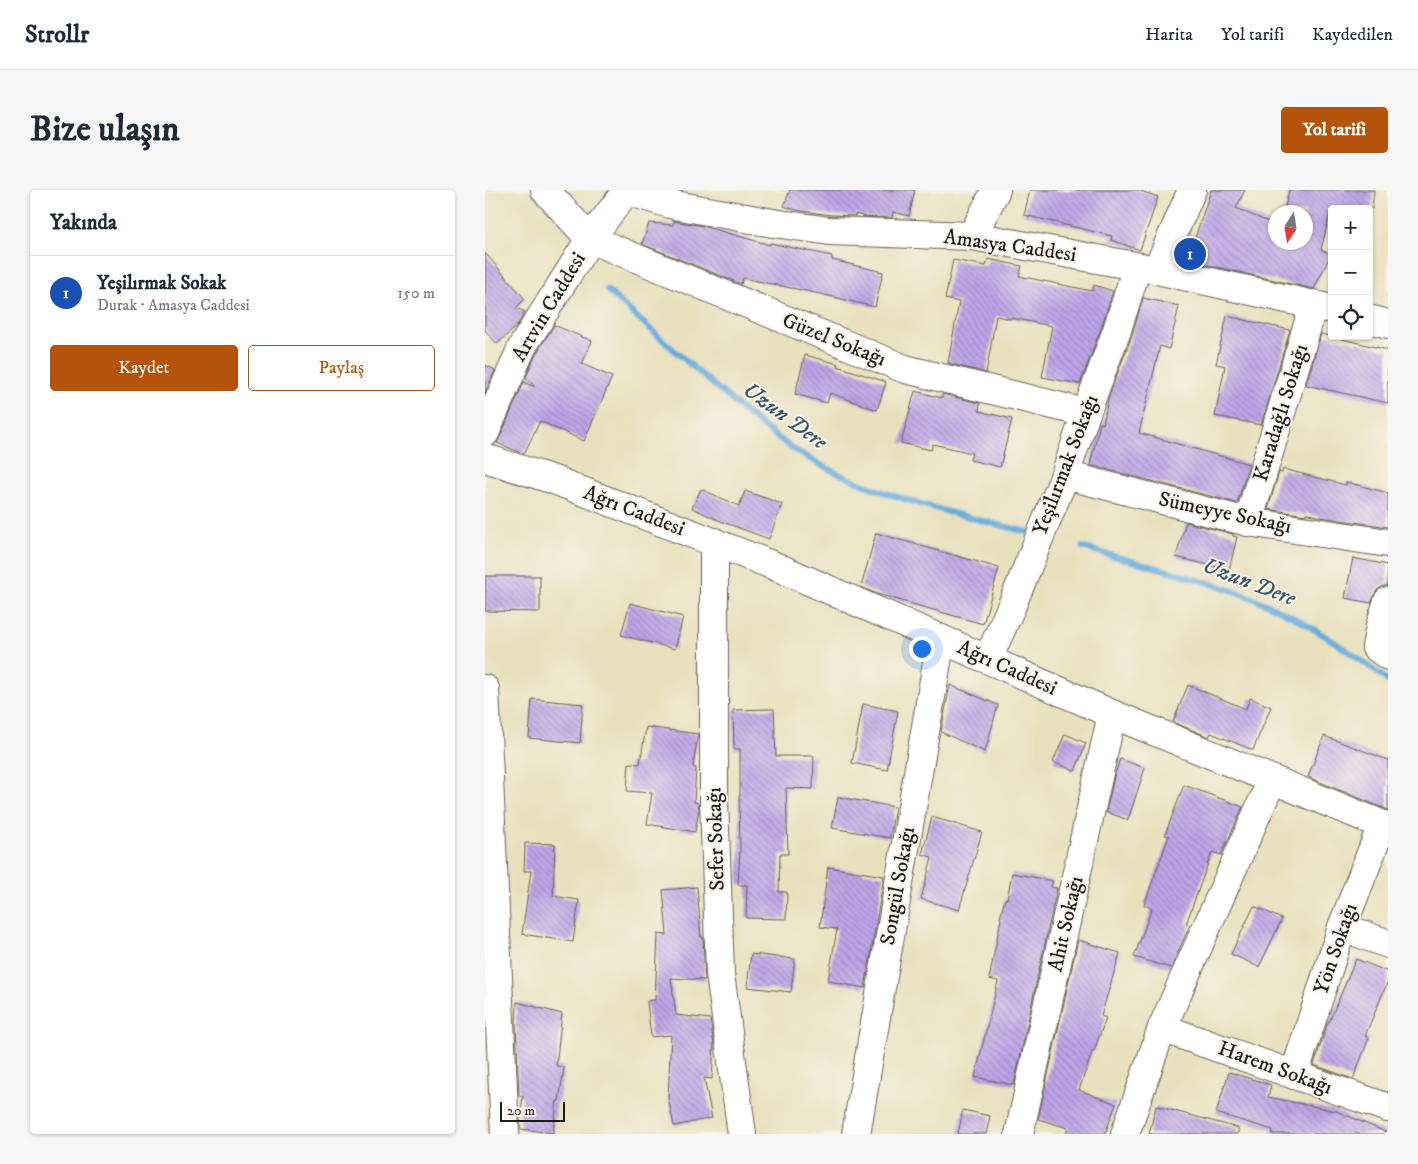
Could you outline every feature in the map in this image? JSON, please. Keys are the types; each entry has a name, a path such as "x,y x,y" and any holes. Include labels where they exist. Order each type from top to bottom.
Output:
{"street":[{"path":"545,190 590,239"},
{"name":"Artvin Caddesi","path":"485,433 522,347 590,239 627,190"},
{"name":"Amasya Caddesi","path":"627,190 670,204 821,230 972,236 1147,268 1323,307"},
{"path":"972,236 997,190"},
{"name":"Yeşilırmak Sokağı","path":"988,660 1065,475 1116,333 1147,268 1192,190"},
{"name":"Güzel Sokağı","path":"590,239 905,369 1086,413"},
{"name":"Karadağlı Sokağı","path":"1248,522 1323,307"},
{"path":"1373,320 1388,324"},
{"name":"Ağrı Caddesi","path":"485,458 554,480 777,567 1112,714 1385,826"},
{"name":"Sümeyye Sokağı","path":"1065,475 1248,522 1388,543"},
{"name":"Sefer Sokağı","path":"714,542 714,800 720,974 742,1134"},
{"path":"1388,601 1375,646 1388,656"},
{"name":"Songül Sokağı","path":"855,1134 941,639"},
{"path":"485,689 505,1134"},
{"name":"Ahit Sokağı","path":"1019,1134 1112,714"},
{"path":"1125,1134 1162,1028 1272,780"},
{"name":"Yön Sokağı","path":"1294,1075 1342,927 1385,826"},
{"path":"1342,927 1388,944"},
{"name":"Harem Sokağı","path":"1162,1028 1388,1108"}],"building":[{"path":"790,190 915,190 909,216 893,212 892,218 865,217 856,214 855,216 831,215 796,210 784,206"},
{"path":"1030,190 1138,190 1158,197 1140,250 1111,240 1112,236 1024,215"},
{"path":"1211,190 1245,190 1236,208 1268,222 1268,250 1313,250 1313,205 1286,205 1289,190 1374,190 1372,205 1328,205 1328,221 1321,250 1328,253 1328,260 1314,289 1190,261 1189,256"},
{"path":"674,221 703,226 770,245 770,243 832,256 832,260 883,272 875,307 743,278 741,284 642,244 649,223 673,225"},
{"path":"485,253 525,299 516,308 525,312 516,327 497,344 485,330"},
{"path":"988,259 1022,266 1019,276 1092,291 1094,285 1113,291 1080,384 1042,377 1052,326 1011,318 996,316 986,373 948,363 959,302 945,299 953,260 986,266"},
{"path":"1143,298 1179,306 1169,349 1160,346 1139,433 1249,464 1237,503 1090,465 1100,423 1103,424 1109,395 1131,338"},
{"path":"1227,316 1290,330 1261,425 1215,416 1225,366 1216,364"},
{"path":"554,325 592,341 582,364 612,377 584,441 540,421 524,454 497,443 524,382 535,387 526,377 536,354"},
{"path":"1321,334 1328,336 1328,340 1346,340 1388,350 1388,403 1306,385"},
{"path":"805,355 838,364 837,366 886,382 877,410 830,393 827,403 795,394"},
{"path":"485,365 495,370 485,393"},
{"path":"915,391 942,398 942,394 980,403 979,411 1012,419 1000,467 970,460 972,453 933,444 931,450 901,443"},
{"path":"1283,469 1346,485 1346,482 1388,493 1388,527 1306,513 1306,515 1268,509 1279,472 1282,473"},
{"path":"701,489 739,506 745,491 782,504 769,539 692,508"},
{"path":"1186,522 1233,534 1233,536 1237,537 1229,570 1176,557"},
{"path":"876,533 999,568 983,624 877,594 861,587"},
{"path":"1353,558 1388,565 1387,586 1377,590 1371,603 1345,598"},
{"path":"485,576 540,576 540,612 485,611"},
{"path":"630,603 683,617 675,649 621,635"},
{"path":"950,685 998,705 985,752 941,732"},
{"path":"1188,685 1246,709 1250,698 1271,707 1253,750 1211,733 1209,737 1173,722"},
{"path":"532,699 583,704 580,743 529,738"},
{"path":"863,704 898,711 887,770 852,763"},
{"path":"774,709 776,756 814,756 813,789 786,788 788,854 780,854 779,892 787,892 786,919 746,918 747,885 738,885 740,749 734,749 733,710"},
{"path":"646,727 698,734 693,767 696,768 694,802 698,803 699,809 695,832 647,824 652,793 627,791 629,763 640,764"},
{"path":"1065,734 1086,743 1075,771 1053,762"},
{"path":"1324,736 1388,760 1388,810 1308,777"},
{"path":"1120,759 1145,768 1128,820 1106,812"},
{"path":"1184,785 1243,807 1221,855 1212,852 1186,924 1190,925 1171,968 1134,957 1152,908 1144,905 1169,836 1165,835"},
{"path":"838,797 895,807 890,838 832,828"},
{"path":"932,817 982,832 959,910 921,899 932,857 922,854"},
{"path":"525,843 555,844 553,896 579,900 573,942 522,934 531,871 524,871"},
{"path":"828,867 884,876 865,988 828,981 837,929 820,927"},
{"path":"1012,873 1053,881 1051,887 1057,888 1014,1085 975,1077 998,981 989,979 1000,918 1005,899 1007,899"},
{"path":"697,887 701,937 703,937 705,980 671,978 676,1015 710,1019 714,1045 712,1079 704,1078 712,1118 674,1126 668,1097 671,1035 651,1037 647,1001 655,1000 658,934 667,935 663,890"},
{"path":"1254,906 1282,919 1259,967 1231,954"},
{"path":"1078,940 1120,953 1101,1016 1106,1018 1079,1090 1116,1104 1105,1134 1066,1134 1068,1128 1038,1119"},
{"path":"751,954 795,959 791,992 747,987"},
{"path":"1356,959 1388,972 1388,981 1365,1036 1369,1038 1353,1079 1314,1065 1328,1022"},
{"path":"517,1002 562,1014 556,1066 564,1067 553,1133 520,1129 523,1096 519,1096"},
{"path":"1229,1072 1271,1085 1268,1097 1336,1111 1388,1134 1272,1134 1273,1130 1216,1113"},
{"path":"1156,1106 1238,1128 1238,1134 1149,1134"},
{"path":"963,1110 990,1116 986,1134 958,1134"}],"waterway":[{"name":"Uzun Dere","path":"607,290 739,407 800,453 827,468 883,492 913,502 1031,533"},
{"name":"Uzun Dere","path":"1082,547 1207,582 1266,604 1321,633 1388,681"}],"place":[{"name":"Yeşilırmak Sokak","path":"1190,254"}]}
